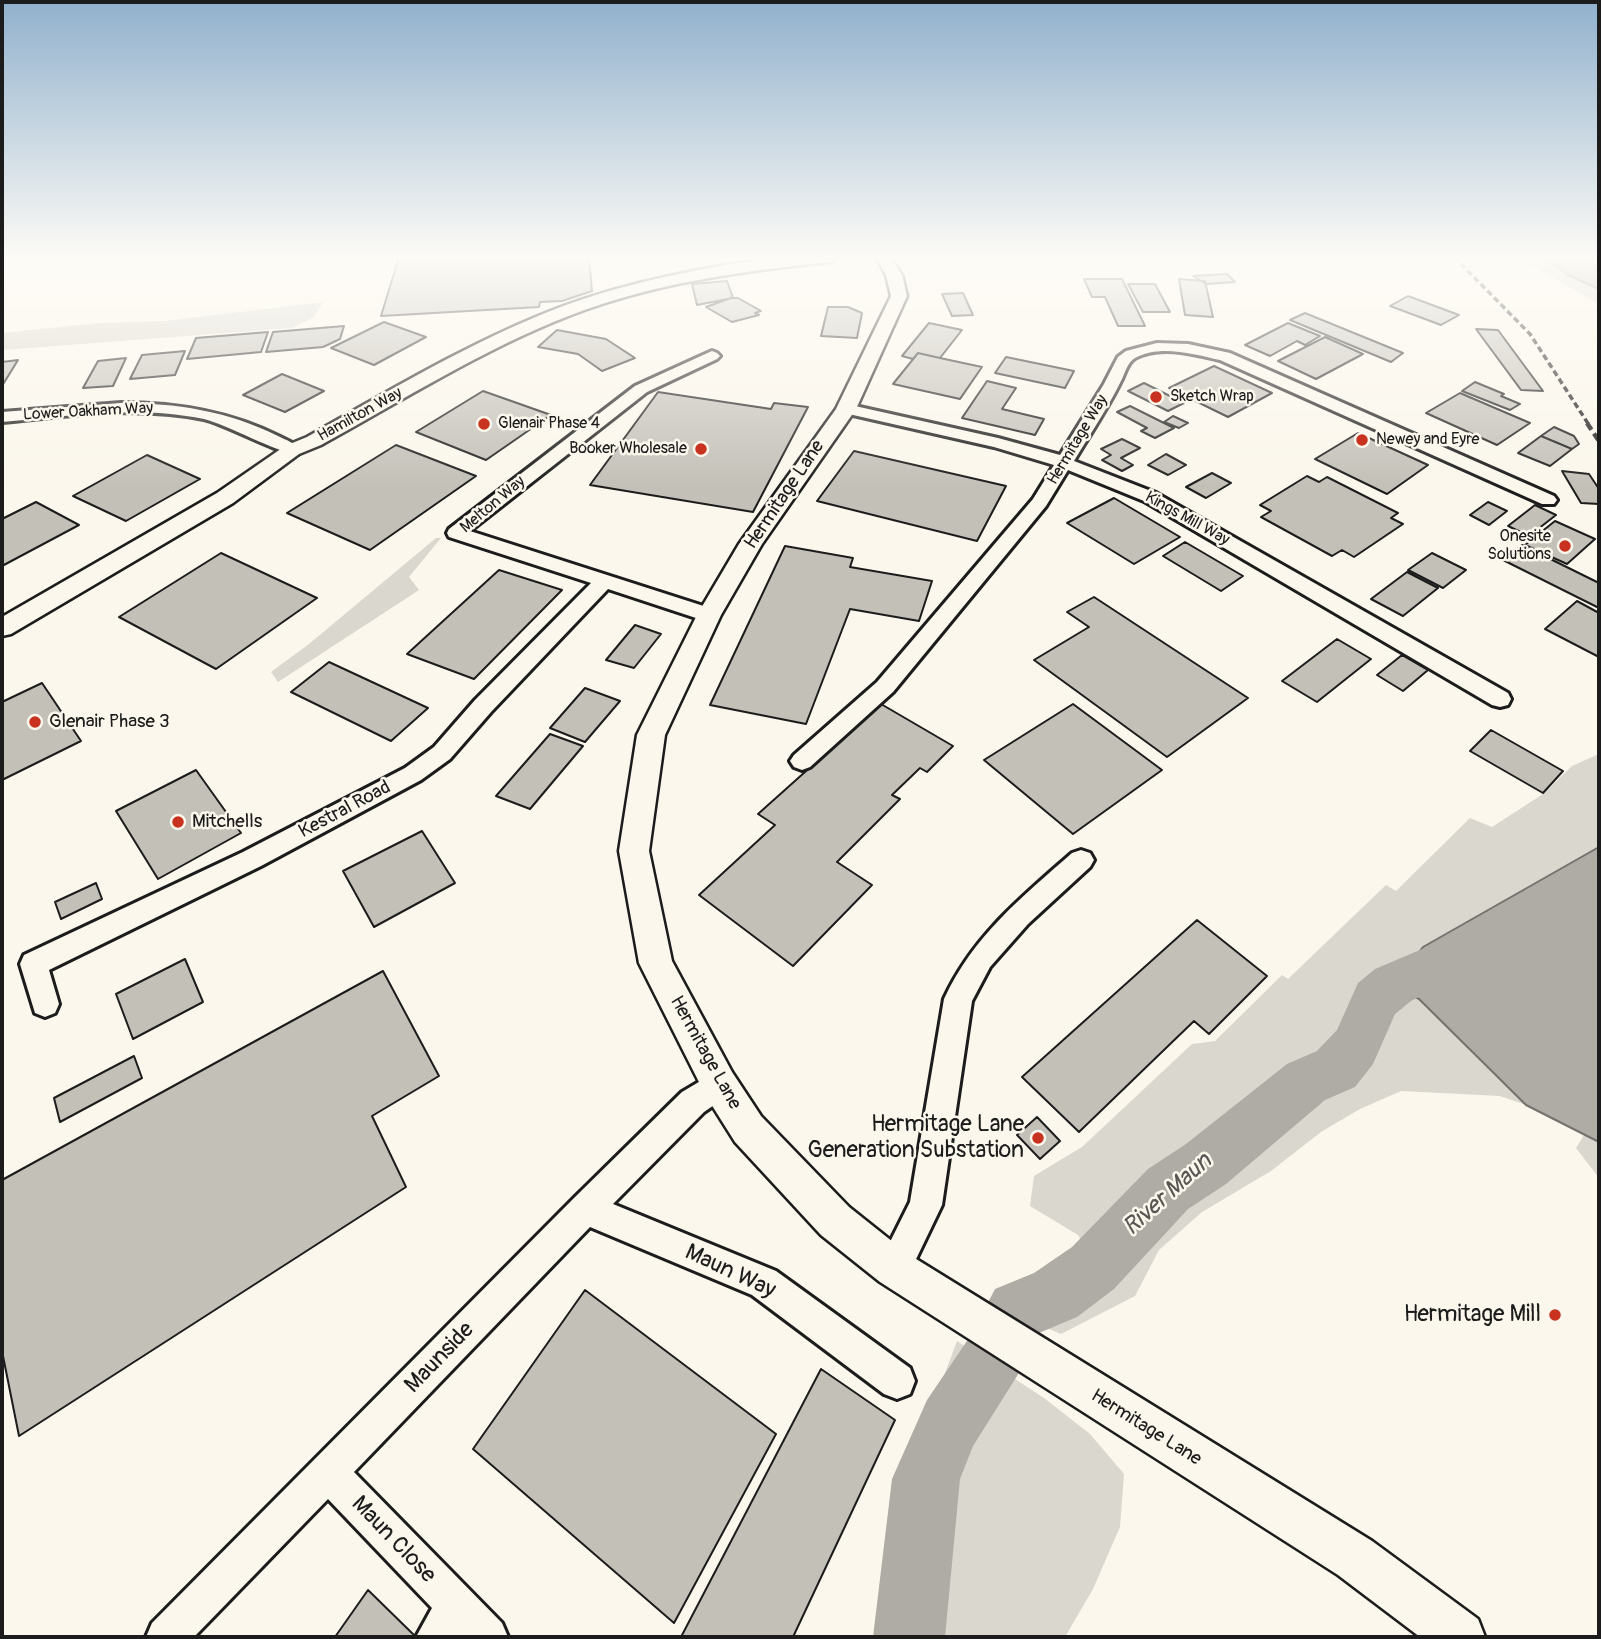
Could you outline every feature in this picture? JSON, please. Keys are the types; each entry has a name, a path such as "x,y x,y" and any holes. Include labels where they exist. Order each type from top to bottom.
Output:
{"street":[{"name":"Hamilton Way","path":"2,628 225,498 292,450 314,441 462,358 517,333"},
{"name":"Hermitage Lane","path":"882,333 846,410 813,452 751,544 709,615 651,735 634,850 656,962 719,1084 748,1129 835,1221 894,1268 1355,1558 1460,1637"},
{"name":"Hermitage Way","path":"802,761 885,687 1040,502 1112,384 1123,360 1140,351 1174,346 1225,356 1548,500"},
{"name":"Melton Way","path":"709,615 603,583 456,533 641,389 712,356"},
{"name":"Lower Oakham Way","path":"2,417 108,408 160,408 238,424 292,450"},
{"name":"Kings Mill Way","path":"846,410 999,443 1064,462 1150,497 1500,699"},
{"name":"Kestral Road","path":"45,1004 34,964 252,859 413,774 442,753 483,706 603,583"},
{"path":"894,1268 926,1205 958,999 980,958 1018,916 1081,860"},
{"name":"Maunside","path":"166,1637 585,1209 693,1102 719,1084"},
{"name":"Maun Way","path":"585,1209 764,1283 897,1381"},
{"name":"Maun Close","path":"329,1473 447,1622 488,1637"}],"shaded area":[{"path":"2,333 220,333 2,350"},
{"path":"436,538 441,538 409,577 419,590 278,682 271,672 309,644"},
{"path":"1599,754 1599,847 1423,947 1393,985 1419,999 1526,1105 1500,1096 1401,1091 1360,1109 1321,1132 1271,1171 1202,1212 1159,1250 1135,1296 1061,1334 1031,1321 1044,1277 1087,1251 1078,1235 1030,1206 1034,1176 1082,1147 1192,1044 1215,1041 1282,975 1288,979 1386,885 1396,891 1470,818 1492,827 1543,794 1572,766"},
{"path":"1599,847 1599,1142 1526,1105 1419,999 1393,985 1423,947"},
{"path":"1584,1135 1599,1142 1599,1178 1576,1148"},
{"path":"957,1341 1044,1398 1090,1434 1124,1474 1120,1527 1093,1589 1065,1637 891,1637 901,1536 893,1512"}],"building":[{"path":"267,333 261,352 187,359 196,338"},
{"path":"272,333 342,333 340,339 323,347 266,352"},
{"path":"361,333 416,333 426,337 374,365 331,348"},
{"path":"553,333 576,333 606,339 635,358 602,371 578,354 538,347"},
{"path":"822,333 858,333 857,338 821,336"},
{"path":"920,333 959,333 940,358 918,353 913,359 902,356"},
{"path":"1268,333 1314,333 1320,336 1305,345 1297,341 1270,356 1245,345"},
{"path":"1322,333 1355,333 1403,353 1391,362"},
{"path":"1479,333 1501,333 1543,391 1521,390"},
{"path":"1325,337 1363,354 1316,379 1278,361"},
{"path":"185,351 175,375 130,379 142,355"},
{"path":"918,353 982,367 960,399 893,384"},
{"path":"1006,357 1074,371 1065,388 995,373"},
{"path":"126,358 113,386 83,388 98,361"},
{"path":"18,360 2,386 2,362"},
{"path":"1214,366 1272,393 1228,417 1169,388"},
{"path":"282,374 324,391 285,412 243,395"},
{"path":"987,381 1016,388 1002,409 1044,419 1035,435 962,418"},
{"path":"1475,382 1520,404 1510,410 1462,391"},
{"path":"1144,383 1184,403 1168,411 1128,391"},
{"name":"Glenair Phase 4","path":"483,391 551,415 486,460 416,432"},
{"name":"Booker Wholesale","path":"658,392 771,409 774,403 808,407 753,512 590,485"},
{"path":"1460,393 1530,423 1497,445 1426,413"},
{"path":"1130,406 1174,428 1155,438 1141,431 1147,428 1117,412"},
{"path":"1173,416 1188,423 1179,428 1164,422"},
{"path":"1554,427 1574,436 1579,444 1572,449 1541,436"},
{"path":"1358,433 1428,465 1387,494 1315,459"},
{"path":"1541,436 1572,449 1550,466 1518,453"},
{"path":"1122,439 1140,448 1121,458 1133,465 1122,471 1102,460 1111,455 1101,449"},
{"path":"396,445 476,476 370,550 287,513"},
{"path":"854,451 1006,486 977,541 817,501"},
{"path":"1166,454 1186,465 1168,475 1148,465"},
{"path":"147,455 200,479 126,521 73,496"},
{"path":"1562,471 1589,474 1599,489 1599,504 1581,503"},
{"path":"1212,473 1231,483 1206,498 1186,487"},
{"path":"1307,476 1319,482 1327,477 1398,513 1391,518 1403,524 1354,557 1342,550 1332,556 1261,517 1271,511 1260,505"},
{"path":"1114,498 1180,537 1134,564 1067,523"},
{"path":"36,502 79,525 2,566 2,519"},
{"path":"1488,502 1507,511 1489,525 1470,515"},
{"path":"1535,505 1556,515 1529,536 1508,526"},
{"path":"1555,521 1595,539 1567,564 1525,545"},
{"path":"1185,542 1243,576 1221,591 1163,556"},
{"path":"1522,545 1599,583 1599,608 1503,560"},
{"path":"785,546 853,558 850,567 932,581 919,621 850,609 806,724 710,705"},
{"path":"221,553 317,598 216,669 119,617"},
{"path":"1432,553 1466,570 1443,588 1408,570"},
{"path":"499,570 562,590 474,679 407,654"},
{"path":"1407,572 1438,588 1403,616 1371,599"},
{"path":"1094,597 1248,698 1167,757 1034,660 1089,627 1067,612"},
{"path":"1577,601 1599,613 1599,657 1545,629"},
{"path":"635,625 661,634 634,668 606,660"},
{"path":"1337,639 1371,659 1317,702 1282,681"},
{"path":"1402,655 1428,670 1403,691 1377,675"},
{"path":"329,662 428,708 391,741 291,692"},
{"name":"Glenair Phase 3","path":"42,683 81,741 2,780 2,702"},
{"path":"585,688 620,701 585,742 550,728"},
{"path":"881,704 953,746 927,772 920,768 892,795 900,799 837,862 872,885 793,966 699,895 775,825 758,814"},
{"path":"1073,704 1162,770 1073,834 984,760"},
{"path":"1491,730 1563,771 1543,793 1470,751"},
{"path":"550,734 583,746 530,809 496,796"},
{"name":"Mitchells","path":"196,770 241,833 158,879 116,811"},
{"path":"422,831 455,883 374,927 343,871"},
{"path":"96,883 102,899 61,919 55,902"},
{"path":"1197,920 1267,976 1209,1034 1194,1021 1079,1132 1022,1077"},
{"path":"185,959 203,1002 133,1039 116,994"},
{"path":"383,971 439,1076 372,1116 406,1187 19,1436 2,1351 2,1180"},
{"path":"134,1056 142,1078 60,1122 54,1098"},
{"name":"Hermitage Lane Generation Substation","path":"1037,1117 1060,1141 1040,1159 1017,1135"},
{"path":"585,1290 776,1434 674,1623 473,1449"},
{"path":"821,1369 895,1420 793,1637 681,1637"},
{"path":"368,1590 416,1637 335,1637"}],"waterway":[{"name":"River Maun","path":"909,1637 926,1479 950,1423 995,1354 1017,1311 1055,1295 1093,1268 1168,1189 1206,1164 1306,1082 1336,1069 1355,1047 1376,999 1393,985 1446,960"}],"railway":[{"path":"1529,333 1589,425"},
{"path":"1587,423 1599,441"}],"place":[{"name":"Sketch Wrap","path":"1156,397"},
{"name":"Glenair Phase 4","path":"484,424"},
{"name":"Newey and Eyre","path":"1362,440"},
{"name":"Booker Wholesale","path":"701,449"},
{"name":"Onesite Solutions","path":"1565,546"},
{"name":"Glenair Phase 3","path":"35,722"},
{"name":"Mitchells","path":"178,822"},
{"name":"Hermitage Lane Generation Substation","path":"1038,1138"},
{"name":"Hermitage Mill","path":"1555,1315"}]}
